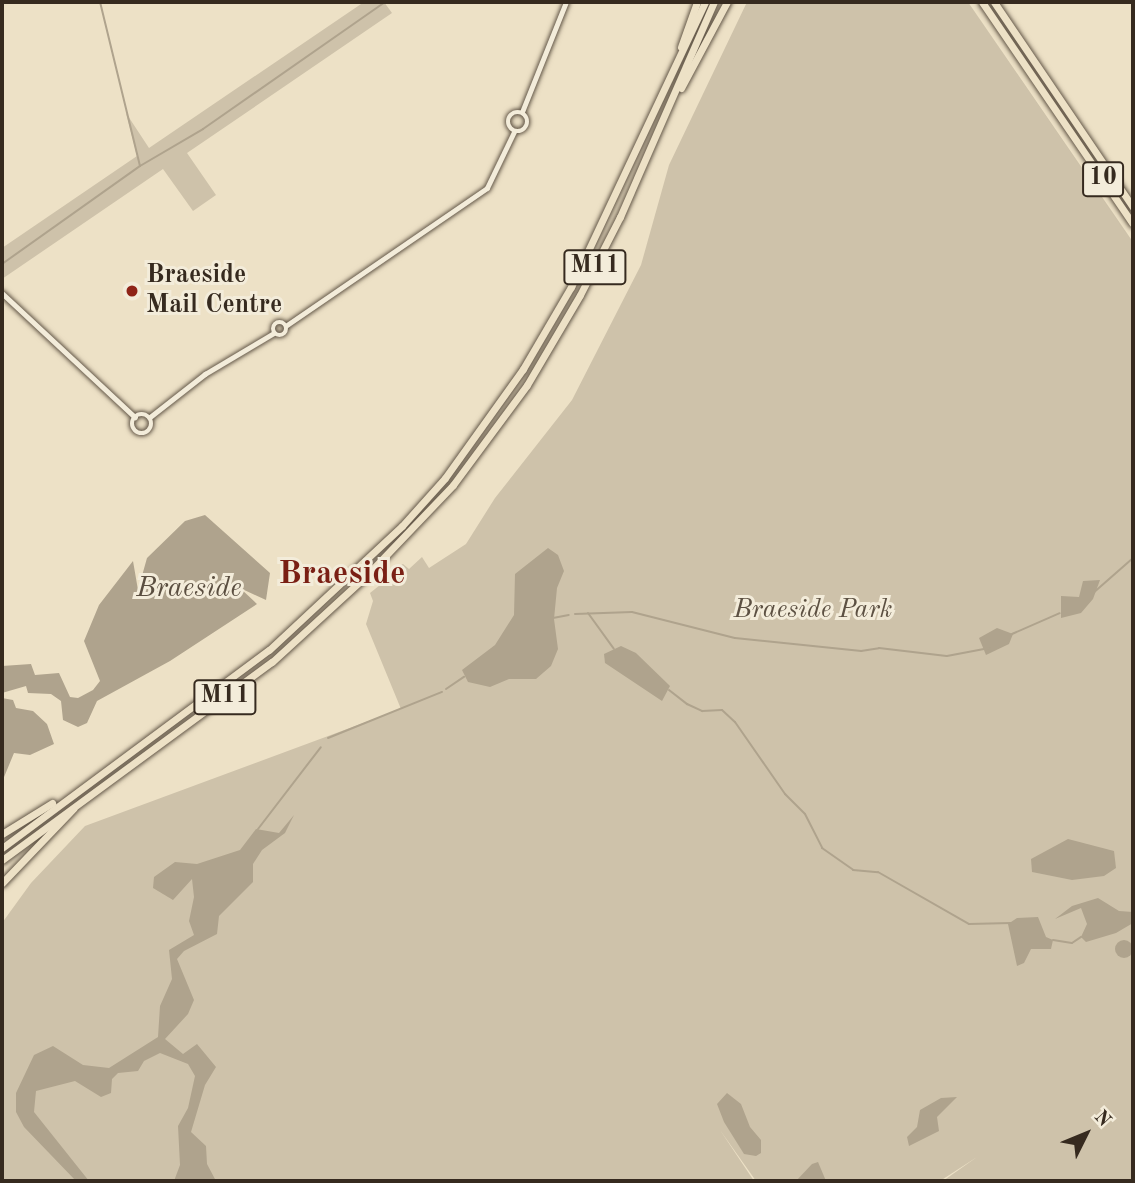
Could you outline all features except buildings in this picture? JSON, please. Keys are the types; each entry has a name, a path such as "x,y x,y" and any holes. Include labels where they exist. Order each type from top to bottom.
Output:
{"highway":[{"path":"663,97 697,2"},
{"name":"M11","path":"2,848 79,787 269,650 423,502 523,369 596,241 705,2"},
{"name":"M11","path":"2,860 272,662 430,509 527,385 605,247 715,2"},
{"path":"605,247 727,2"},
{"name":"10","path":"982,2 1133,224"},
{"name":"10","path":"994,2 1133,206"},
{"path":"2,834 79,787"},
{"path":"2,883 86,796"}],"street":[{"path":"514,132 508,119 522,113 566,2"},
{"path":"2,293 135,417 150,417 205,373 274,333 284,335 287,325 487,188 514,132 528,126 522,113"},
{"path":"274,333 276,323 287,325"},
{"path":"135,417 132,427 141,435 152,428 150,417"}],"green space":[{"path":"364,2 384,2 392,13 187,153 216,195 193,211 163,169 2,279 2,248 137,156 126,113 149,148"},
{"name":"Braeside Park","path":"747,2 968,2 1133,242 1133,1181 943,1181 977,1157 940,1181 756,1181 720,1130 754,1181 2,1181 2,923 31,883 85,826 401,709 366,624 373,601 370,593 390,577 395,568 403,564 409,569 422,557 429,568 466,544 495,498 572,400 641,265 669,165"}],"water":[{"name":"Braeside","path":"205,515 270,573 266,600 240,588 257,604 170,661 97,701 87,723 78,727 63,720 61,701 51,694 28,693 26,686 2,693 2,666 31,664 35,675 59,673 70,697 78,698 93,690 100,681 84,641 99,605 133,561 138,590 147,558 185,521"},
{"path":"548,548 558,555 564,571 557,588 554,619 558,649 551,666 536,679 509,679 490,687 468,682 462,670 495,645 514,615 515,574"},
{"path":"1100,580 1093,599 1081,613 1061,618 1061,596 1079,597 1083,581"},
{"path":"997,628 1013,634 1009,644 986,655 979,638"},
{"path":"621,646 636,653 670,686 662,701 605,663 604,654"},
{"path":"2,698 13,700 16,708 33,711 47,724 54,744 30,755 14,753 2,782"},
{"path":"294,815 285,833 262,850 253,864 253,882 219,916 217,934 184,951 177,959 194,1000 188,1014 165,1039 183,1054 197,1044 216,1067 205,1085 191,1132 206,1146 207,1164 216,1181 174,1181 180,1165 178,1126 188,1108 195,1076 188,1064 160,1053 144,1061 138,1071 118,1073 112,1079 111,1093 101,1097 75,1081 36,1091 34,1112 89,1181 76,1181 24,1127 16,1112 16,1093 34,1055 53,1046 83,1065 109,1068 158,1037 160,1006 172,979 169,950 194,935 189,921 194,897 192,879 173,900 153,888 154,877 175,862 197,864 240,850 256,829 279,833"},
{"path":"1068,839 1114,851 1116,868 1104,876 1072,880 1032,872 1031,859"},
{"path":"1098,898 1119,911 1133,912 1133,923 1116,933 1086,942 1081,937 1087,924 1081,908 1055,919 1072,906"},
{"path":"1038,917 1046,937 1053,940 1051,949 1031,949 1024,963 1017,966 1008,924 1017,918"},
{"path":"1120,940 1128,940 1133,949 1131,956 1120,958 1115,953 1115,945"},
{"path":"727,1093 741,1104 750,1127 761,1140 761,1153 756,1156 744,1154 724,1122 717,1104"},
{"path":"957,1097 937,1117 939,1131 909,1146 907,1137 917,1127 920,1110 941,1098"},
{"path":"818,1162 826,1181 796,1181 812,1164"}],"waterway":[{"path":"2,264 140,166 100,2"},
{"path":"140,166 203,129 385,2"},
{"path":"1092,594 1133,558"},
{"path":"575,614 632,612 735,638 861,651 879,648 947,656 989,648"},
{"path":"588,613 614,649"},
{"path":"1012,634 1060,613"},
{"path":"553,618 569,615"},
{"path":"446,689 464,677"},
{"path":"669,690 687,704 702,711 722,710 735,722 785,794 805,814 822,848 853,870 878,872 969,924 1011,923"},
{"path":"328,738 442,692"},
{"path":"258,829 321,747"},
{"path":"1053,940 1072,943 1081,937"}],"place":[{"name":"Braeside Mail Centre","path":"132,291"}],"district":[{"name":"Braeside","path":"342,575"}]}
